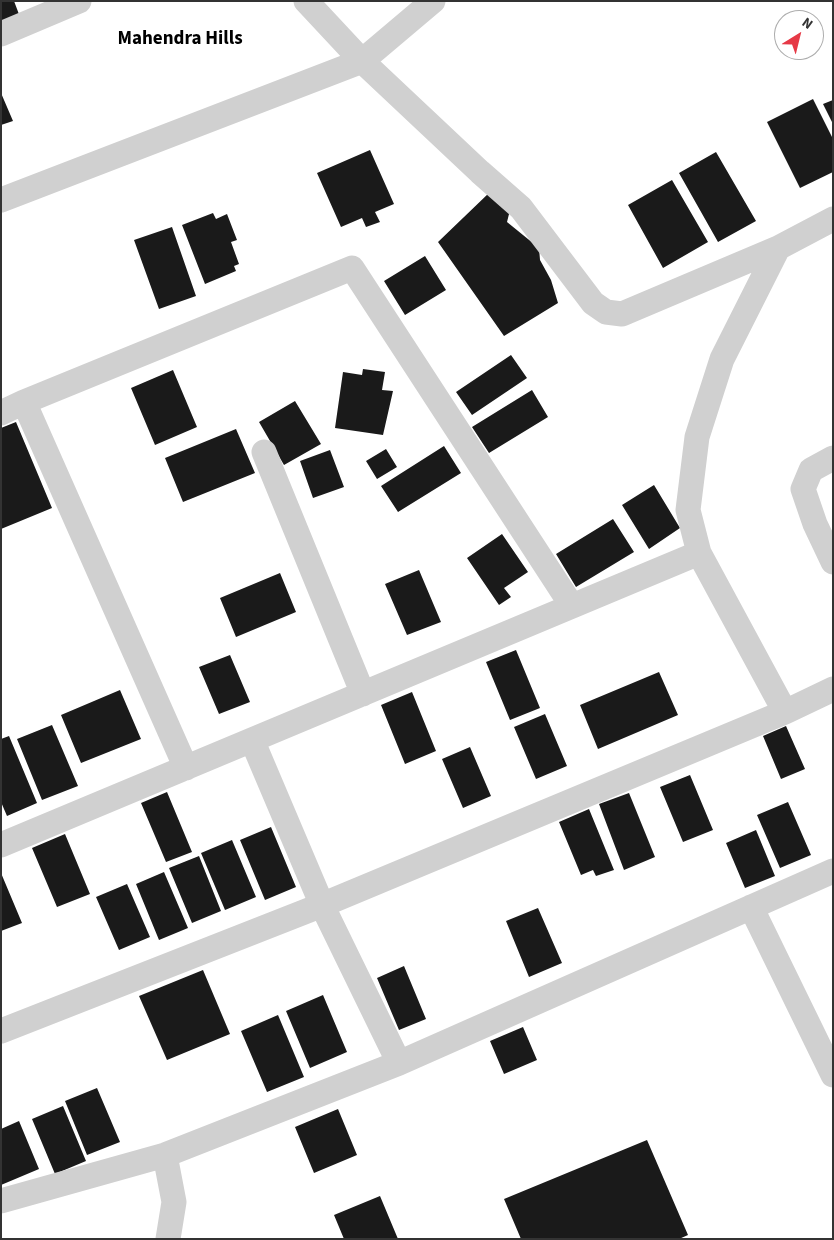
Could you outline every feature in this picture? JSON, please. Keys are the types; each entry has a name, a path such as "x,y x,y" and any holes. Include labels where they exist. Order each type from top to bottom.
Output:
{"street":[{"path":"1,34 78,1"},
{"path":"306,1 362,61 480,172 522,208 593,303 606,312 622,314 778,248 833,219"},
{"path":"1,200 362,61 433,1"},
{"path":"778,248 722,359 696,437 688,510 699,553 785,712"},
{"path":"1,413 352,268 572,606"},
{"path":"24,402 186,768"},
{"path":"264,452 363,694"},
{"path":"833,458 811,470 803,489 815,524 833,562"},
{"path":"1,846 699,553"},
{"path":"1,1031 322,905 785,712 833,689"},
{"path":"252,740 322,905 399,1062"},
{"path":"1,1201 165,1156 399,1062 833,871"},
{"path":"751,907 833,1075"},
{"path":"165,1156 174,1202 168,1239"}],"building":[{"path":"1,1 14,1 20,17 1,25"},
{"path":"1,93 13,121 1,125"},
{"path":"813,99 833,139 833,172 800,188 767,122"},
{"path":"833,100 833,124 823,104"},
{"path":"370,150 394,204 375,212 380,222 366,227 362,218 341,227 317,173"},
{"path":"716,152 756,221 718,242 679,173"},
{"path":"672,180 708,242 663,268 628,205"},
{"path":"490,192 510,210 507,222 539,248 540,260 551,280 558,303 504,336 438,242"},
{"path":"213,213 216,219 227,214 237,240 231,242 239,264 234,266 236,271 205,284 182,225"},
{"path":"172,227 196,296 159,309 134,240"},
{"path":"425,256 446,290 405,315 384,281"},
{"path":"511,355 527,378 472,415 456,392"},
{"path":"363,369 385,372 382,390 393,391 383,435 335,428 343,372 362,375"},
{"path":"173,370 197,427 155,445 131,388"},
{"path":"532,390 548,417 489,453 472,427"},
{"path":"295,401 321,444 284,465 259,422"},
{"path":"16,422 52,508 1,529 1,428"},
{"path":"236,429 255,473 183,502 165,458"},
{"path":"444,446 461,473 398,512 381,486"},
{"path":"386,449 397,467 377,479 366,461"},
{"path":"330,450 344,487 313,498 300,461"},
{"path":"654,485 680,528 649,549 622,505"},
{"path":"613,519 634,552 576,587 556,554"},
{"path":"502,534 528,572 504,588 511,597 499,605 467,558"},
{"path":"419,570 441,622 407,635 385,584"},
{"path":"280,573 296,612 236,637 220,598"},
{"path":"516,650 540,708 510,720 486,662"},
{"path":"230,655 250,702 219,714 199,667"},
{"path":"659,672 678,715 598,749 580,705"},
{"path":"120,690 141,739 81,763 61,715"},
{"path":"412,692 436,751 405,764 381,705"},
{"path":"545,714 567,766 536,779 514,727"},
{"path":"52,725 78,786 42,800 17,739"},
{"path":"786,726 805,769 781,779 763,736"},
{"path":"9,736 37,803 7,816 1,802 1,739"},
{"path":"470,747 491,796 463,808 442,759"},
{"path":"690,775 713,830 683,842 660,787"},
{"path":"167,792 192,852 166,862 141,803"},
{"path":"629,793 655,857 624,870 599,804"},
{"path":"788,802 811,855 780,868 757,815"},
{"path":"589,809 614,870 596,876 593,870 581,875 559,822"},
{"path":"271,827 296,887 265,900 240,840"},
{"path":"756,830 775,876 745,888 726,843"},
{"path":"65,834 90,894 57,907 32,848"},
{"path":"232,840 256,897 225,910 201,853"},
{"path":"199,856 221,911 192,923 169,868"},
{"path":"164,872 188,928 159,940 136,884"},
{"path":"1,873 22,923 1,931"},
{"path":"127,884 150,937 119,950 96,897"},
{"path":"538,908 562,963 529,977 506,921"},
{"path":"404,966 426,1019 399,1030 377,978"},
{"path":"203,970 230,1034 167,1060 139,996"},
{"path":"323,995 347,1052 310,1068 286,1011"},
{"path":"278,1015 304,1077 267,1092 241,1031"},
{"path":"523,1027 537,1060 504,1074 490,1041"},
{"path":"97,1088 120,1142 87,1155 65,1101"},
{"path":"63,1106 86,1161 55,1174 32,1119"},
{"path":"338,1109 357,1155 314,1173 295,1127"},
{"path":"19,1121 39,1169 1,1185 1,1129"},
{"path":"647,1140 688,1235 679,1239 521,1239 504,1199"},
{"path":"380,1196 398,1239 344,1239 334,1215"}],"district":[{"name":"Mahendra Hills","path":"180,40"}]}
